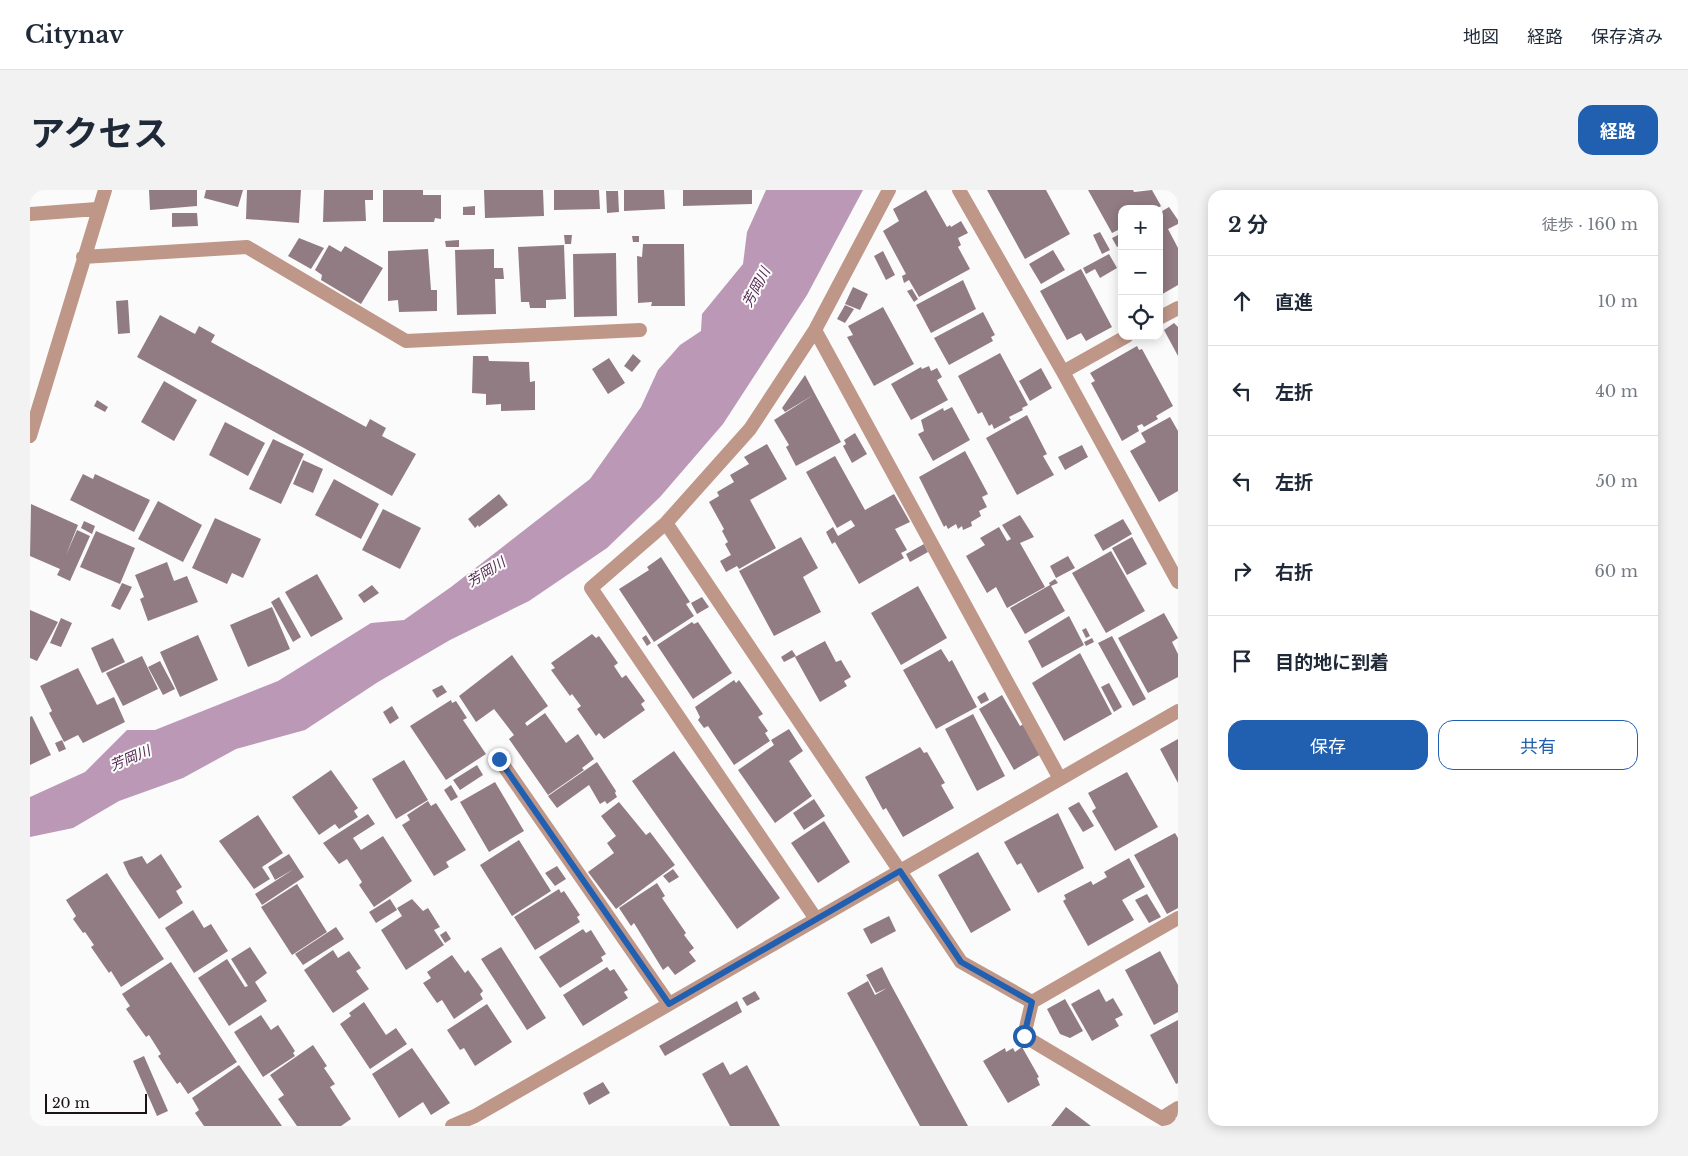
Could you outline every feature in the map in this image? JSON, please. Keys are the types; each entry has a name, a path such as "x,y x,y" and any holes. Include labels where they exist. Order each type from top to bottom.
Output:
{"street":[{"path":"30,436 97,209 105,190"},
{"path":"816,919 591,588 666,522 750,429 815,330 889,190"},
{"path":"959,190 1063,372 1178,582"},
{"path":"30,214 97,209"},
{"path":"83,257 247,247 406,342 640,330"},
{"path":"1163,316 1178,308"},
{"path":"815,330 1060,779"},
{"path":"1063,372 1120,340"},
{"path":"666,522 961,962 1032,1002"},
{"path":"452,1126 477,1121 669,1004 1178,711"},
{"path":"499,759 669,1004"},
{"path":"1175,1126 1024,1036 1032,1002 1178,918"},
{"path":"1162,1118 1178,1108"}],"water":[{"name":"芳岡川","path":"766,190 863,190 807,295 723,424 660,497 607,548 529,601 450,640 378,682 305,730 236,749 183,778 119,801 73,828 30,837 30,797 85,772 127,730 155,730 278,681 371,623 404,620 451,587 590,479 641,407 658,370 680,345 701,331 702,314 743,264 747,232"}],"building":[{"path":"149,190 197,190 197,206 150,210"},
{"path":"206,190 243,190 238,207 204,198"},
{"path":"247,190 301,190 299,223 246,219"},
{"path":"324,190 373,190 373,200 365,200 366,221 323,222"},
{"path":"383,190 423,190 423,195 441,195 441,219 435,218 434,222 383,222"},
{"path":"484,190 543,190 544,216 485,218"},
{"path":"554,190 599,190 600,209 554,210"},
{"path":"624,190 664,190 665,209 624,211"},
{"path":"683,190 752,190 752,204 683,206"},
{"path":"926,190 947,227 950,225 951,227 961,221 968,233 958,238 961,245 958,247 970,269 919,297 909,280 904,283 902,276 906,274 883,231 899,221 893,209"},
{"path":"987,190 1046,190 1070,234 1025,259"},
{"path":"1088,190 1133,190 1134,192 1152,190 1160,205 1118,205 1118,230 1112,233"},
{"path":"606,191 618,191 619,212 607,213"},
{"path":"475,206 475,215 463,215 463,207"},
{"path":"1169,207 1178,220 1178,224 1168,229 1178,248 1178,285 1163,294 1163,250 1163,211"},
{"path":"172,213 197,213 198,226 172,227"},
{"path":"1100,232 1110,250 1102,254 1093,235"},
{"path":"564,235 572,235 571,244 565,244"},
{"path":"1118,235 1118,246 1117,247 1112,238"},
{"path":"632,236 639,236 639,242 633,242"},
{"path":"299,238 324,248 311,269 288,256"},
{"path":"459,240 459,247 446,247 445,241"},
{"path":"643,244 684,244 685,306 651,306 652,302 638,303 637,256 642,257"},
{"path":"329,245 341,252 345,246 383,268 361,304 321,280 322,275 315,270"},
{"path":"564,245 566,299 546,300 546,308 530,308 529,302 521,302 518,247"},
{"path":"428,249 431,290 437,290 437,311 399,312 398,300 388,301 388,251"},
{"path":"494,249 494,268 503,268 504,279 495,279 496,314 457,315 455,250"},
{"path":"1053,250 1065,270 1041,284 1029,264"},
{"path":"883,251 895,275 886,280 874,256"},
{"path":"616,253 617,316 574,317 573,254"},
{"path":"1109,254 1117,268 1100,278 1095,269 1086,274 1083,268"},
{"path":"1081,269 1112,327 1086,341 1081,333 1067,340 1040,291"},
{"path":"963,280 976,309 931,333 916,305"},
{"path":"853,287 868,294 860,310 845,304"},
{"path":"912,289 918,299 914,302 907,291"},
{"path":"128,300 130,333 118,334 116,301"},
{"path":"845,305 854,309 845,323 837,319"},
{"path":"883,307 914,364 874,386 847,337 853,335 848,326"},
{"path":"983,312 995,335 991,337 993,341 949,365 934,338"},
{"path":"160,315 195,334 199,326 215,335 211,342 366,427 370,419 386,428 382,436 416,454 392,496 137,357"},
{"path":"1174,323 1178,327 1178,356 1164,330"},
{"path":"1137,346 1139,350 1142,349 1173,406 1156,416 1158,419 1144,427 1142,424 1137,426 1139,431 1122,441 1091,383 1095,381 1090,373"},
{"path":"1000,353 1028,405 1022,408 1023,410 1009,417 1011,420 994,429 992,424 989,426 982,412 978,414 958,376"},
{"path":"633,354 641,361 632,372 624,366"},
{"path":"473,356 488,356 489,361 529,362 530,382 535,381 535,410 501,411 501,404 486,405 486,394 472,393"},
{"path":"609,358 625,383 608,394 592,369"},
{"path":"929,366 931,371 937,368 942,377 937,380 948,400 911,420 891,384 921,367 922,369"},
{"path":"1041,368 1052,388 1030,401 1019,381"},
{"path":"805,375 815,394 785,412 782,408"},
{"path":"164,381 197,400 174,441 141,422"},
{"path":"815,394 841,442 796,466 786,447 789,445 774,420"},
{"path":"97,400 108,407 105,412 94,406"},
{"path":"952,407 970,440 933,461 918,434 924,431 921,420 943,408 944,411"},
{"path":"1027,415 1047,454 1043,456 1054,475 1017,495 986,438"},
{"path":"1170,417 1178,431 1178,491 1159,502 1130,451 1146,442 1141,433"},
{"path":"225,422 265,443 248,476 209,455"},
{"path":"855,433 867,454 852,463 843,446 846,444 844,440"},
{"path":"273,439 304,454 281,504 249,489"},
{"path":"767,444 787,479 750,500 776,548 739,569 737,566 726,572 720,561 731,555 725,544 728,542 722,531 724,529 709,502 719,496 717,492 734,482 730,475 749,464 744,457"},
{"path":"1082,445 1088,457 1065,470 1058,457"},
{"path":"965,451 988,494 982,497 987,507 979,511 981,516 971,522 972,526 963,530 962,526 958,529 956,524 948,529 946,525 944,527 919,477"},
{"path":"835,456 865,510 894,494 910,522 895,529 907,550 901,553 904,558 859,584 835,542 832,544 826,532 833,527 838,536 855,526 851,520 837,528 806,472"},
{"path":"303,460 323,469 313,493 293,484"},
{"path":"83,474 93,479 95,474 150,500 134,532 70,500"},
{"path":"334,479 379,504 361,539 315,515"},
{"path":"499,494 508,505 475,528 468,519"},
{"path":"158,501 202,525 183,562 138,539"},
{"path":"31,504 78,525 66,555 77,530 90,536 70,581 57,575 60,569 30,556"},
{"path":"383,509 421,528 400,569 362,550"},
{"path":"1020,515 1034,537 1020,543 1045,587 1007,608 996,587 987,593 966,556 985,545 980,538 999,527 1007,541 1011,539 1002,525"},
{"path":"215,518 261,539 243,578 232,573 227,584 192,568"},
{"path":"1123,519 1132,534 1103,551 1094,535"},
{"path":"84,521 95,526 92,534 81,528"},
{"path":"96,531 135,548 120,584 80,567"},
{"path":"801,537 818,568 803,577 821,612 774,636 739,571"},
{"path":"1132,537 1147,564 1127,575 1112,548"},
{"path":"924,544 928,552 910,562 906,554"},
{"path":"1111,551 1145,611 1106,633 1072,573"},
{"path":"1068,556 1075,568 1056,578 1050,566"},
{"path":"661,557 690,602 686,604 694,616 654,642 619,589 649,570 647,567"},
{"path":"167,562 174,581 187,576 198,602 148,621 140,599 144,597 135,575"},
{"path":"317,574 343,619 311,637 285,592"},
{"path":"1055,579 1058,583 1051,586 1065,611 1025,634 1010,608 1050,585 1049,583"},
{"path":"122,583 132,587 120,610 111,606"},
{"path":"372,585 379,593 364,603 358,595"},
{"path":"918,586 947,638 901,665 871,613"},
{"path":"279,597 301,637 293,642 271,602"},
{"path":"702,597 709,607 697,614 691,603"},
{"path":"272,607 290,649 248,667 230,625"},
{"path":"30,610 58,622 37,661 30,658"},
{"path":"1164,613 1178,638 1172,642 1178,654 1178,677 1148,693 1118,638"},
{"path":"1069,616 1084,645 1042,668 1028,641"},
{"path":"61,618 72,623 61,647 50,643"},
{"path":"692,622 694,624 698,622 732,673 693,699 657,645"},
{"path":"1086,628 1090,636 1086,638 1082,630"},
{"path":"592,634 596,638 599,636 618,663 614,666 622,678 626,675 645,701 641,704 645,710 604,739 599,733 596,736 577,709 581,706 572,694 570,696 551,670 555,668 551,663"},
{"path":"198,635 218,680 180,697 160,652"},
{"path":"646,635 651,643 647,646 642,638"},
{"path":"1112,636 1146,699 1133,706 1098,643"},
{"path":"113,638 125,662 102,673 91,648"},
{"path":"1092,638 1094,642 1086,646 1084,642"},
{"path":"825,641 836,662 841,660 851,677 844,681 847,686 820,702 795,657"},
{"path":"941,649 949,662 952,660 977,707 936,729 903,670"},
{"path":"792,650 796,656 784,662 781,657"},
{"path":"1080,653 1112,714 1064,741 1032,683"},
{"path":"512,655 548,706 525,723 527,726 545,713 566,743 578,734 594,759 582,768 584,770 548,795 509,739 514,735 494,709 476,722 459,696"},
{"path":"142,656 158,689 123,706 106,673"},
{"path":"160,661 175,689 163,695 148,667"},
{"path":"78,668 97,705 114,697 125,722 83,743 78,735 64,742 49,713 52,711 40,686"},
{"path":"734,680 736,683 739,680 763,714 758,717 768,731 765,733 770,741 734,765 708,726 704,728 698,720 700,717 695,707"},
{"path":"1109,683 1122,707 1114,712 1101,687"},
{"path":"442,685 447,692 437,698 432,690"},
{"path":"985,692 989,700 981,704 977,697"},
{"path":"1002,695 1020,726 1024,724 1041,754 1014,770 979,709"},
{"path":"451,700 452,703 456,701 467,718 463,720 486,754 446,780 410,726"},
{"path":"392,706 399,718 390,724 383,712"},
{"path":"973,714 1005,776 977,791 945,729"},
{"path":"32,716 51,755 30,765 30,717"},
{"path":"789,729 803,751 789,761 812,796 775,823 738,770 774,745 771,740"},
{"path":"1178,739 1178,783 1160,749"},
{"path":"62,740 66,749 59,752 55,743"},
{"path":"920,747 924,753 927,752 945,783 941,785 954,808 903,837 886,808 883,810 865,777"},
{"path":"674,751 780,898 737,929 632,781"},
{"path":"404,760 428,800 396,819 372,779"},
{"path":"597,762 616,791 617,797 607,804 605,801 600,804 589,785 557,808 548,796"},
{"path":"477,765 483,775 460,790 453,780"},
{"path":"331,770 358,808 354,811 358,817 339,829 335,824 319,835 292,797"},
{"path":"1127,772 1158,827 1115,851 1092,811 1096,808 1088,793"},
{"path":"495,782 524,831 489,852 460,802"},
{"path":"451,785 458,797 451,801 444,790"},
{"path":"814,799 825,816 804,830 793,813"},
{"path":"428,801 431,806 436,803 466,850 446,862 449,867 434,876 402,825 410,820 407,815"},
{"path":"619,802 646,835 650,832 675,865 616,909 588,872 614,853 607,843 616,836 601,816"},
{"path":"1079,802 1094,826 1083,832 1068,808"},
{"path":"1058,813 1084,868 1038,893 1021,863 1017,865 1004,842"},
{"path":"368,814 375,824 353,838 361,850 383,836 412,881 374,907 359,885 362,882 347,859 339,864 323,843"},
{"path":"258,815 283,853 262,867 270,879 254,889 219,841"},
{"path":"824,821 850,862 818,883 791,843"},
{"path":"1175,833 1178,838 1178,908 1167,914 1134,855"},
{"path":"519,840 551,891 512,916 480,865"},
{"path":"978,852 1011,910 971,933 938,875"},
{"path":"161,854 182,887 176,891 183,903 159,919 129,875 123,862 142,856 147,864"},
{"path":"289,854 304,877 262,905 255,894 294,869 275,880 268,867"},
{"path":"1129,858 1145,887 1122,900 1134,920 1088,946 1063,901 1066,899 1064,895 1091,881 1093,885 1107,877 1104,872"},
{"path":"557,866 566,879 555,886 545,873"},
{"path":"673,869 679,877 669,883 663,876"},
{"path":"107,873 164,959 121,987 111,971 109,973 91,947 94,945 85,932 83,933 73,919 76,916 66,900"},
{"path":"657,883 665,896 662,898 694,948 689,952 696,961 675,975 668,966 663,970 634,923 631,926 619,908"},
{"path":"297,884 327,932 292,955 261,907"},
{"path":"559,889 561,893 564,891 580,915 577,917 580,922 535,950 514,917"},
{"path":"1147,894 1161,917 1149,923 1135,900"},
{"path":"390,899 397,910 376,923 369,912"},
{"path":"412,899 423,911 428,908 440,927 434,930 444,945 406,970 381,930 402,916 397,908"},
{"path":"193,910 204,928 211,924 228,951 194,973 165,928"},
{"path":"889,916 896,931 871,944 863,929"},
{"path":"336,927 344,939 303,965 295,954"},
{"path":"583,929 586,933 591,930 606,954 601,957 603,961 560,988 539,957"},
{"path":"446,931 451,939 445,943 440,935"},
{"path":"250,947 267,973 255,982 267,1001 229,1026 198,978 227,959 245,987 248,986 231,959"},
{"path":"501,947 546,1018 527,1030 481,959"},
{"path":"333,950 338,958 349,951 361,968 356,971 369,989 333,1013 304,970"},
{"path":"1160,951 1178,985 1178,1012 1154,1025 1125,970"},
{"path":"452,955 465,973 468,970 483,991 480,994 483,999 454,1019 442,1000 437,1003 423,983 431,978 427,972"},
{"path":"171,962 237,1062 188,1094 180,1082 177,1084 158,1056 161,1054 149,1035 146,1037 126,1009 130,1006 122,994"},
{"path":"607,967 610,971 614,969 628,990 624,992 628,998 583,1026 563,995"},
{"path":"882,967 968,1126 920,1126 847,993 868,981 875,995 887,988 876,993 866,975"},
{"path":"1099,989 1106,1002 1113,998 1123,1015 1115,1019 1119,1026 1092,1041 1071,1004"},
{"path":"755,991 760,999 747,1006 742,998"},
{"path":"1065,999 1083,1031 1070,1038 1060,1034 1047,1009"},
{"path":"737,1001 742,1012 665,1056 659,1046"},
{"path":"364,1002 386,1035 396,1028 407,1044 370,1069 340,1024 351,1016 349,1013"},
{"path":"487,1004 512,1042 475,1066 464,1048 460,1050 447,1030"},
{"path":"261,1015 271,1030 278,1025 295,1051 293,1053 295,1056 263,1077 234,1032"},
{"path":"1178,1020 1178,1083 1176,1084 1150,1035"},
{"path":"313,1045 327,1066 324,1068 335,1084 330,1087 351,1119 341,1126 297,1126 278,1099 284,1095 270,1075"},
{"path":"1022,1047 1039,1077 1037,1078 1040,1085 1008,1103 983,1061 1005,1048 1006,1052 1013,1048 1015,1052"},
{"path":"412,1048 450,1103 431,1115 423,1102 399,1118 372,1074"},
{"path":"144,1056 168,1111 157,1116 133,1061"},
{"path":"723,1062 730,1075 747,1065 780,1126 730,1126 702,1074"},
{"path":"239,1065 282,1126 204,1126 195,1113 199,1110 192,1098"},
{"path":"603,1082 610,1093 589,1105 583,1093"},
{"path":"1066,1107 1091,1126 1051,1126"}],"route":[{"path":"499,759 669,1004 900,871 961,962 1032,1002 1024,1036"}]}
